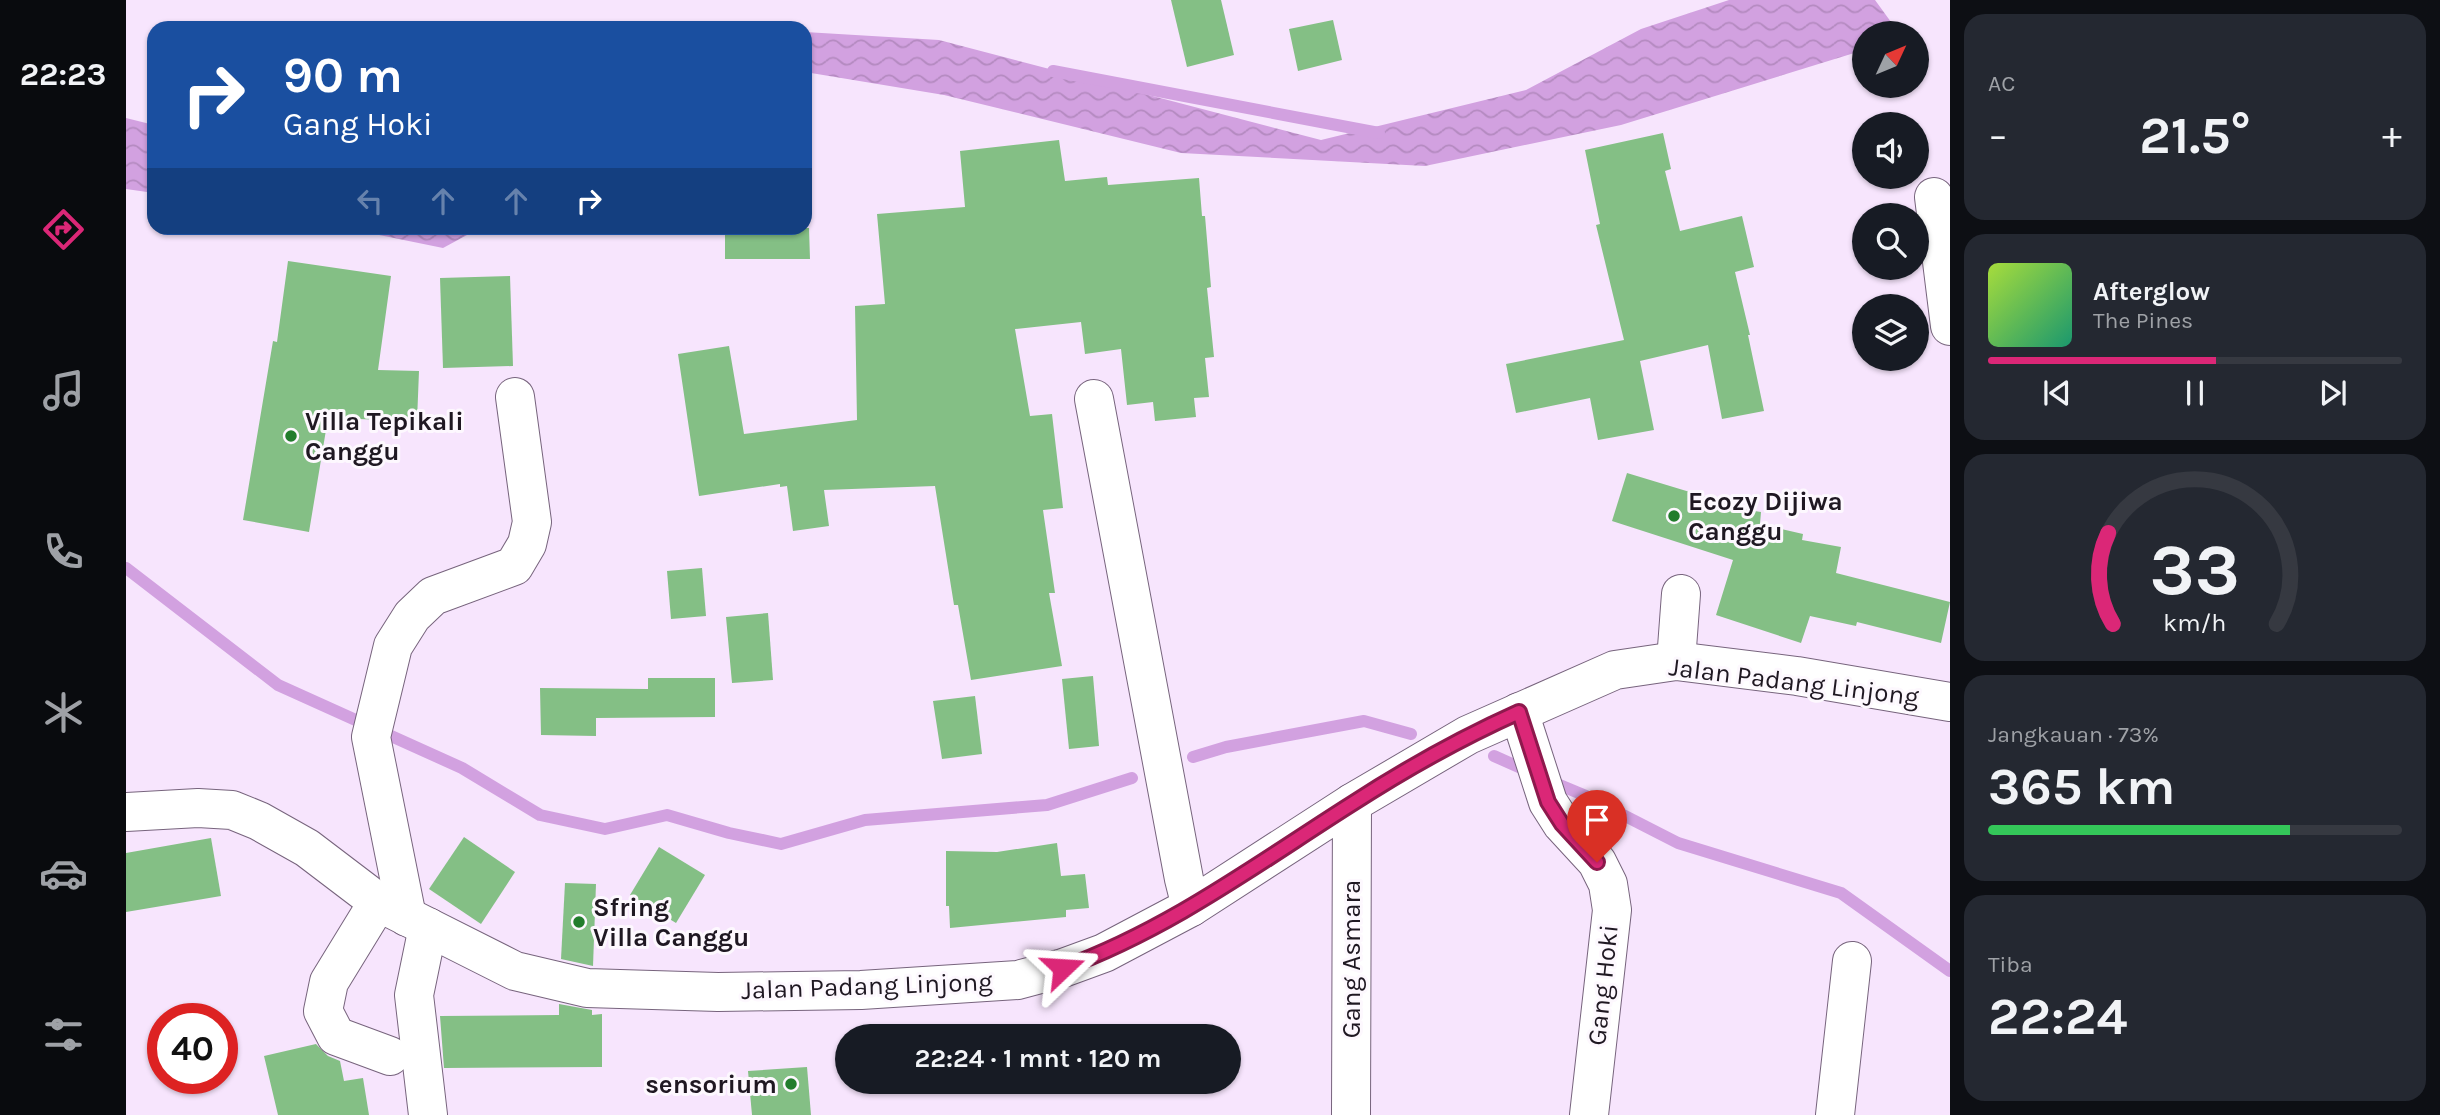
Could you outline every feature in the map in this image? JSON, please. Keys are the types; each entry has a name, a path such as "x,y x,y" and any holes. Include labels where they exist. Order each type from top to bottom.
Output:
{"street":[{"path":"1934,197 1950,326"},
{"path":"428,1115 404,915 371,737 393,646 412,616 433,596 514,566 527,544 531,522 515,397"},
{"path":"1094,399 1191,907"},
{"path":"1676,661 1681,594"},
{"name":"Jalan Padang Linjong","path":"126,812 198,808 232,810 260,821 307,848 404,915 515,971 587,988 718,992 861,990 1018,980 1104,953 1191,907 1352,803 1468,735 1524,729 1615,670 1676,661 1797,676 1950,702"},
{"name":"Gang Hoki","path":"1524,729 1548,802 1562,824 1597,862 1608,884 1612,910 1589,1115"},
{"name":"Gang Asmara","path":"1350,1115 1352,803"},
{"path":"390,1056 336,1036 323,1011 329,982 404,915"},
{"path":"1835,1115 1852,961"}],"water":[{"path":"1729,0 1875,0 1890,21 1852,21 1852,54 1621,125 1425,166 1181,153 944,95 812,73 812,32 939,40 1321,140 1526,90 1641,29"},
{"path":"126,118 147,123 147,192 126,189"},
{"path":"379,235 467,235 443,248"}],"building":[{"path":"1171,0 1221,0 1234,55 1187,67"},
{"path":"1333,20 1342,60 1298,71 1289,29"},
{"path":"1663,133 1671,169 1665,171 1680,231 1742,216 1754,267 1735,272 1764,411 1722,419 1708,345 1640,361 1654,430 1598,440 1590,398 1516,413 1506,364 1624,340 1596,225 1600,224 1585,150"},
{"path":"1059,140 1065,181 1107,177 1108,185 1199,178 1211,287 1207,288 1214,357 1205,358 1209,397 1194,398 1196,417 1155,421 1153,402 1127,405 1121,349 1085,354 1081,322 1015,329 1030,416 1052,414 1063,508 1043,510 1055,593 1049,593 1062,666 971,680 958,605 954,605 935,486 824,490 829,526 793,531 787,486 780,487 780,484 699,496 678,354 729,346 744,434 857,420 855,306 885,304 877,214 965,207 960,151"},
{"path":"725,235 809,235 810,259 725,259"},
{"path":"288,261 391,276 378,370 419,371 417,421 328,418 309,532 243,520 273,341 277,342"},
{"path":"510,276 513,366 443,368 440,278"},
{"path":"1627,473 1736,506 1735,508 1761,512 1760,524 1803,534 1802,540 1841,547 1836,573 1950,602 1941,643 1857,622 1856,626 1810,616 1801,643 1716,615 1733,560 1612,521"},
{"path":"702,568 706,616 671,619 667,571"},
{"path":"768,613 773,680 732,683 726,617"},
{"path":"1093,676 1099,746 1069,749 1062,679"},
{"path":"648,678 715,678 715,717 596,718 596,736 541,735 540,688 648,689"},
{"path":"975,696 982,754 942,759 933,701"},
{"path":"464,837 515,872 481,924 429,889"},
{"path":"211,838 221,896 126,912 126,853"},
{"path":"1057,843 1061,876 1085,874 1089,908 1066,910 1066,917 950,928 949,906 946,906 946,851 997,852"},
{"path":"659,847 705,875 676,923 630,895"},
{"name":"Sfring Villa Canggu","path":"565,883 596,884 593,966 561,959"},
{"path":"559,1004 592,1010 592,1015 602,1014 602,1067 444,1068 440,1016 559,1015"},
{"path":"316,1044 328,1056 340,1061 344,1081 363,1078 369,1115 278,1115 264,1056"},
{"path":"807,1067 811,1115 752,1115 748,1071"}],"waterway":[{"path":"1053,71 1379,133"},
{"path":"126,568 278,685 462,768 540,815 605,829 667,815 729,833 781,844 865,820 1047,805 1132,778"},
{"path":"1193,757 1226,747 1364,721 1411,734"},
{"path":"1494,756 1530,772"},
{"path":"1550,781 1586,796 1678,843 1841,893 1950,971"}],"place":[{"name":"Villa Tepikali Canggu","path":"291,436"},
{"name":"Ecozy Dijiwa Canggu","path":"1674,516"},
{"name":"Sfring Villa Canggu","path":"579,922"},
{"name":"sensorium","path":"791,1084"}],"route":[{"path":"1063,968 1104,953 1191,907 1352,803 1468,735 1519,712 1548,802 1562,824 1597,862"}]}
